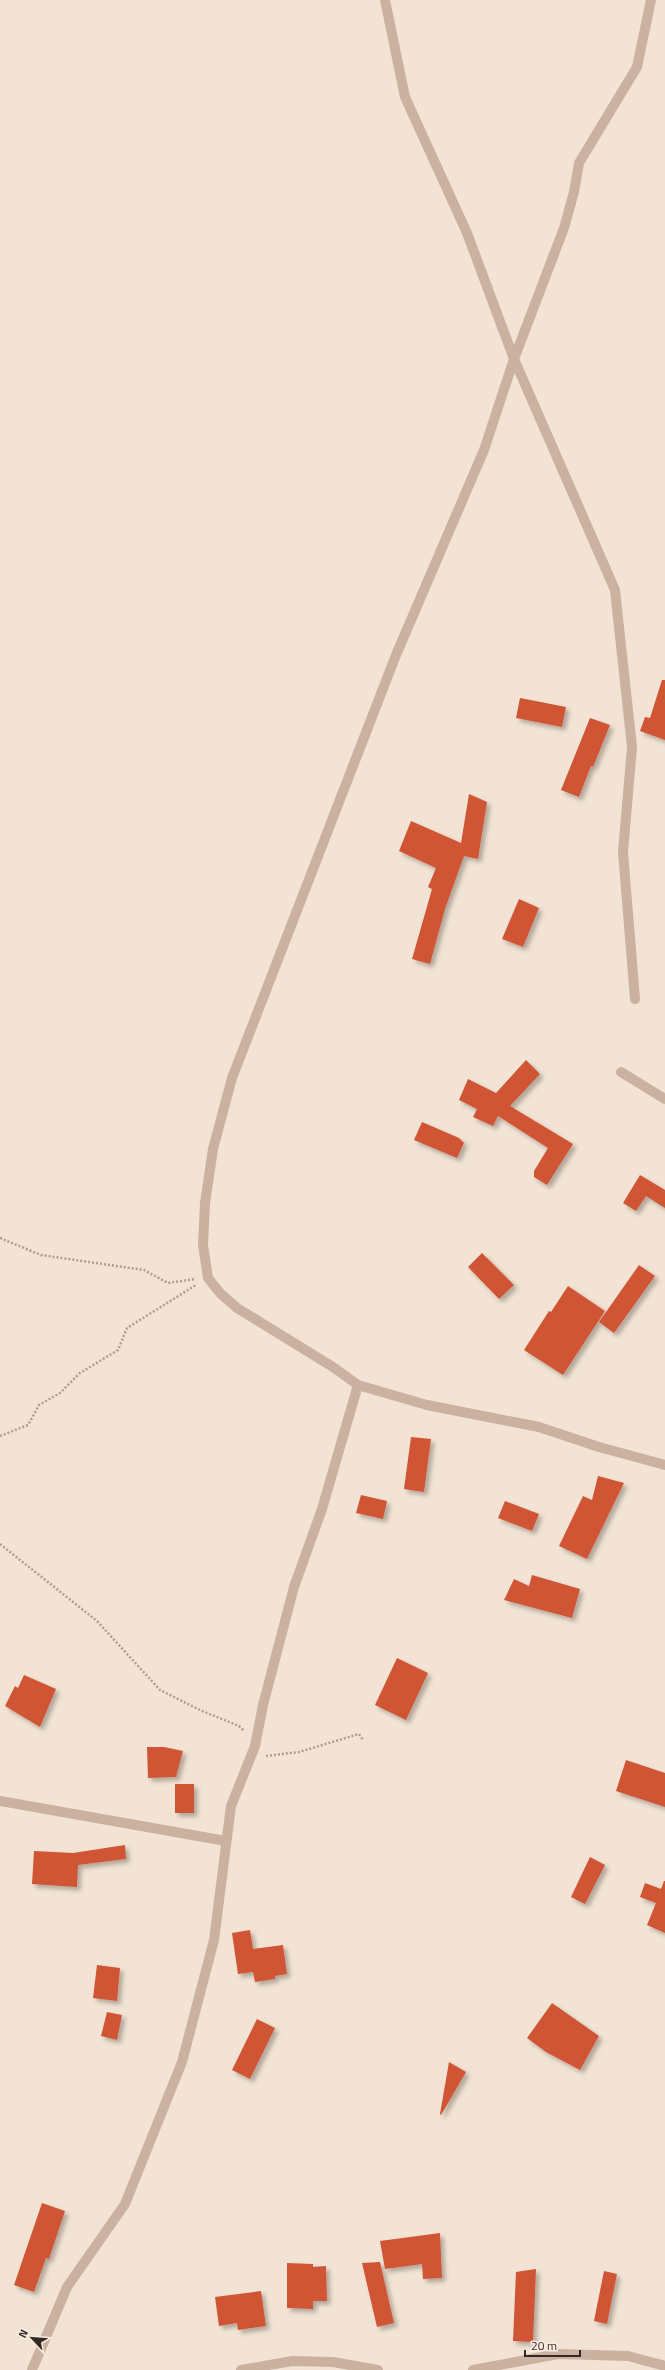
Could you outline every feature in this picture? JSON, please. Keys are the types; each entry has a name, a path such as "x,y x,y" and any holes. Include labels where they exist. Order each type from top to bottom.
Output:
{"street":[{"path":"385,0 405,97 466,233 514,359 614,590 632,747 623,852 635,999"},
{"path":"651,0 637,67 579,163 574,192 564,228 514,359 484,450 396,655 232,1078 213,1149 205,1203 203,1245 208,1278 220,1294 237,1308 333,1367 358,1385 427,1405 539,1427 599,1447 665,1465"},
{"path":"621,1072 665,1099"},
{"path":"32,2370 66,2287 124,2204 182,2062 214,1940 230,1806 255,1746 263,1705 294,1587 327,1494 358,1385"},
{"path":"0,1802 226,1841"},
{"path":"473,2370 558,2354 628,2356 665,2366"},
{"path":"241,2370 292,2361 333,2362 378,2370"}],"path":[{"path":"0,1238 41,1255 144,1270 168,1283 208,1278"},
{"path":"0,1436 28,1425 39,1405 60,1393 80,1373 118,1350 127,1328 208,1278"},
{"path":"0,1544 96,1621 160,1690 202,1711 239,1726 255,1746 259,1757 299,1752 359,1734 363,1740"}],"building":[{"path":"662,680 665,680 665,740 640,731 645,717 650,718"},
{"path":"520,698 566,707 562,727 516,718"},
{"path":"590,718 610,725 593,767 591,766 579,797 561,790"},
{"path":"469,794 487,802 478,859 464,856 445,909 430,964 412,959 432,889 428,887 436,868 399,851 411,821 461,843"},
{"path":"519,899 539,908 523,947 502,939"},
{"path":"526,1060 540,1074 510,1106 573,1144 547,1185 534,1177 534,1171 548,1148 498,1116 493,1126 473,1117 477,1109 459,1100 468,1079 496,1093"},
{"path":"422,1122 459,1138 464,1143 457,1158 414,1140"},
{"path":"640,1175 665,1190 665,1208 646,1196 636,1211 623,1203"},
{"path":"482,1253 514,1285 499,1299 468,1267"},
{"path":"639,1265 655,1276 614,1333 599,1322"},
{"path":"568,1286 605,1311 563,1375 524,1350 549,1311 551,1312"},
{"path":"411,1437 431,1439 424,1492 404,1489"},
{"path":"598,1476 624,1483 587,1559 559,1546 583,1496 592,1500"},
{"path":"361,1495 387,1501 383,1519 356,1513"},
{"path":"505,1501 539,1514 532,1531 498,1518"},
{"path":"532,1575 580,1589 572,1618 504,1600 514,1579 529,1586"},
{"path":"397,1658 428,1673 406,1720 375,1705"},
{"path":"24,1675 56,1689 40,1727 5,1706 15,1686 18,1688"},
{"path":"147,1747 164,1747 183,1751 176,1777 148,1778"},
{"path":"626,1760 665,1773 665,1807 616,1791"},
{"path":"175,1784 194,1784 194,1813 175,1813"},
{"path":"125,1845 126,1859 78,1865 77,1887 32,1884 34,1851 73,1853"},
{"path":"590,1857 605,1865 585,1904 571,1897"},
{"path":"664,1881 665,1933 647,1925 656,1903 640,1897 645,1883 661,1889"},
{"path":"250,1930 253,1949 283,1945 287,1974 275,1976 275,1979 255,1982 253,1972 238,1974 232,1933"},
{"path":"97,1965 120,1968 117,2001 93,1998"},
{"path":"552,2003 599,2036 580,2070 546,2052 527,2038"},
{"path":"107,2012 122,2015 117,2040 101,2036"},
{"path":"257,2019 275,2028 250,2079 232,2070"},
{"path":"449,2062 466,2072 441,2115 440,2114"},
{"path":"42,2203 65,2211 49,2259 46,2258 34,2292 14,2285"},
{"path":"440,2233 442,2278 423,2279 422,2264 385,2269 380,2241"},
{"path":"380,2262 394,2323 377,2327 362,2263"},
{"path":"287,2263 313,2264 313,2267 326,2266 327,2301 313,2301 313,2309 287,2308"},
{"path":"536,2269 533,2342 513,2341 516,2272"},
{"path":"604,2271 617,2274 607,2324 594,2321"},
{"path":"261,2291 266,2326 238,2330 237,2323 219,2326 215,2297"}]}
